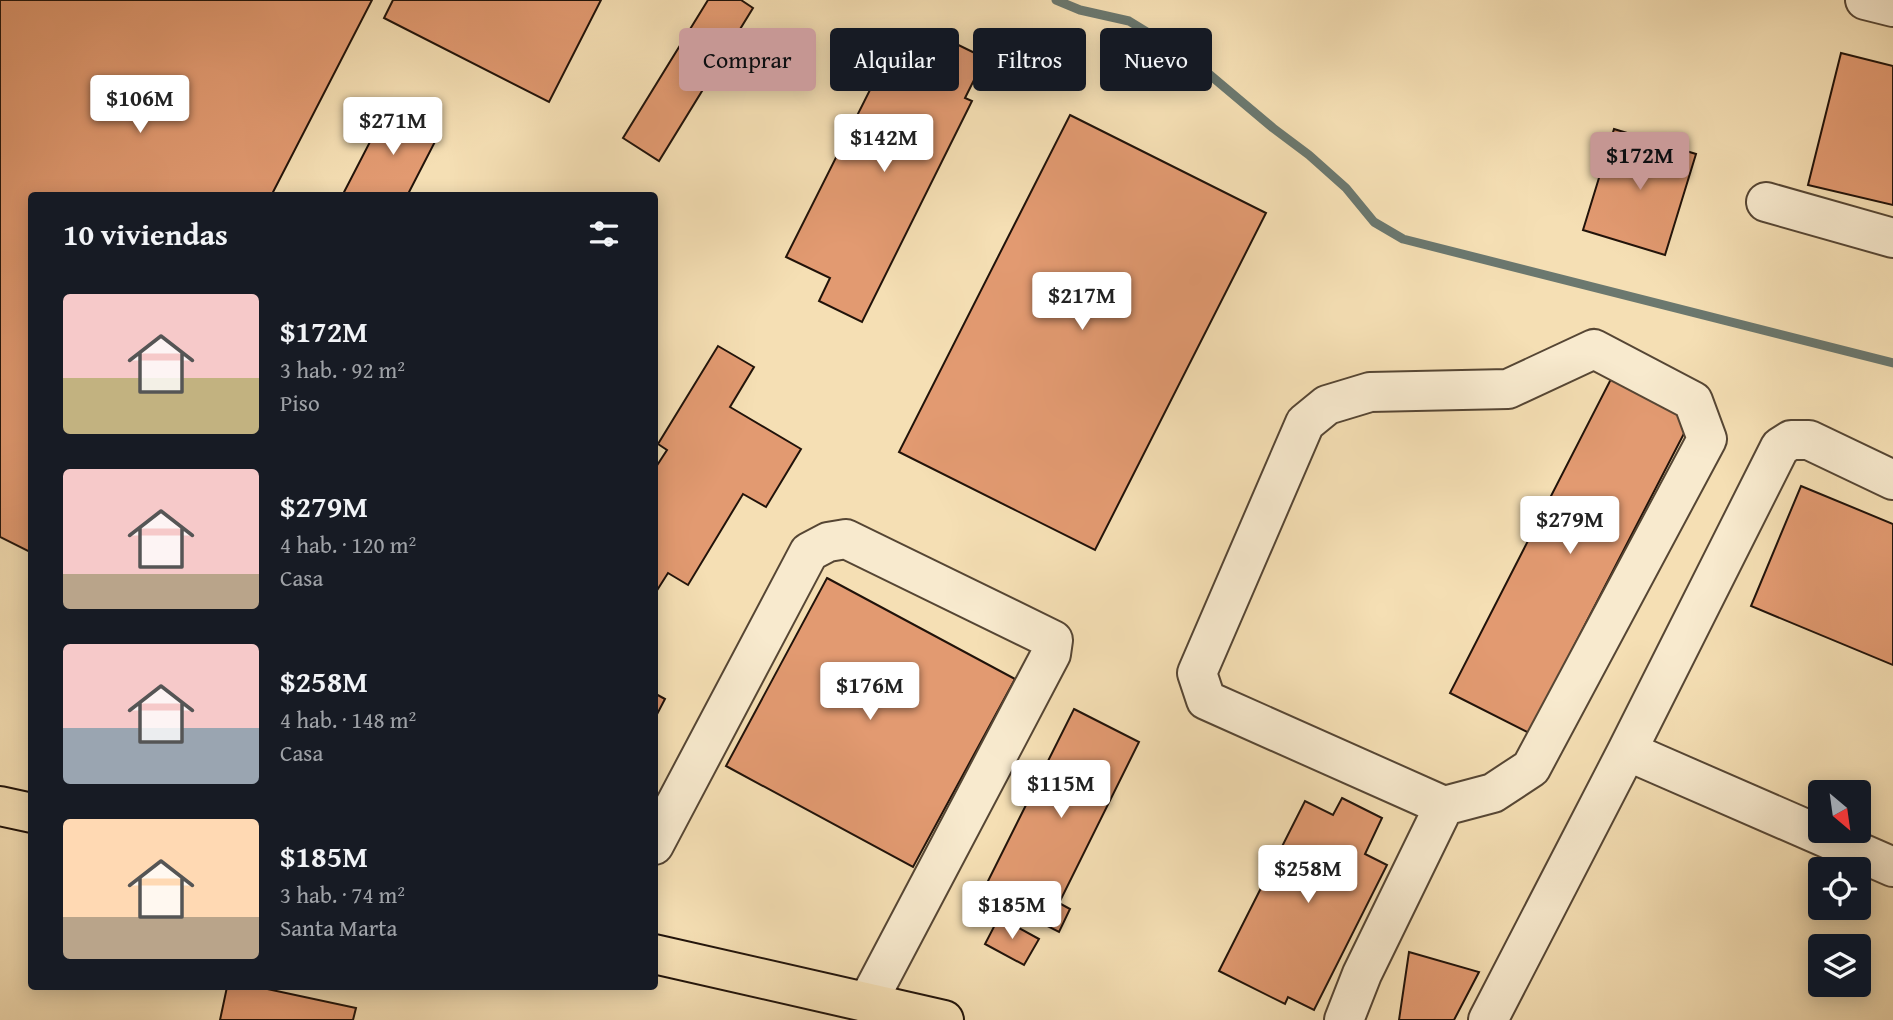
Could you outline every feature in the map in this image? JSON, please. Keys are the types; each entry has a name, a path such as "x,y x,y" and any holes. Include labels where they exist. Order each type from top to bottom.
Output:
{"main road":[{"path":"0,806 28,812"},
{"path":"658,955 944,1020"}],"street":[{"path":"1865,0 1893,7"},
{"path":"1766,202 1893,239"},
{"path":"1344,1020 1362,974 1444,806 1493,793 1531,768 1707,439 1693,401 1594,349 1508,389 1370,392 1327,405 1305,423 1197,673 1206,700 1444,806"},
{"path":"1488,1020 1780,447 1791,440 1810,440 1893,480"},
{"path":"658,837 809,552 828,542 846,539 1053,640 1051,654 867,1003"},
{"path":"1627,751 1893,867"}],"building":[{"path":"0,0 372,0 273,192 28,192 28,551 0,537"},
{"path":"393,0 601,0 549,102 384,18"},
{"path":"708,0 741,0 753,8 741,28 691,28"},
{"path":"959,45 973,52 973,82 965,98 972,101 862,322 819,301 830,278 786,257 869,91 959,91"},
{"path":"679,47 679,91 702,91 659,161 623,138"},
{"path":"1841,53 1893,66 1893,205 1808,185"},
{"path":"389,105 440,132 409,192 344,192"},
{"path":"1070,115 1266,213 1095,550 899,452"},
{"path":"1614,129 1696,154 1665,255 1583,230"},
{"path":"718,346 754,367 730,407 801,449 766,507 743,494 688,585 668,573 658,589 658,464 667,450 658,444"},
{"path":"1611,379 1691,420 1529,733 1450,693"},
{"path":"1801,486 1893,524 1893,665 1751,606"},
{"path":"827,578 1015,679 913,867 726,766"},
{"path":"658,695 665,699 658,712"},
{"path":"1074,709 1139,742 1059,903 1070,909 1059,932 982,893"},
{"path":"1342,798 1382,818 1365,854 1387,865 1314,1010 1288,997 1285,1004 1219,971 1305,801 1333,815"},
{"path":"999,917 1039,939 1024,965 985,944"},
{"path":"1409,952 1479,972 1454,1020 1399,1020"},
{"path":"226,990 272,990 356,1008 353,1020 220,1020"}],"waterway":[{"path":"1056,0 1080,10 1129,21 1191,59 1309,155 1346,188 1374,222 1403,239 1893,363"}]}
